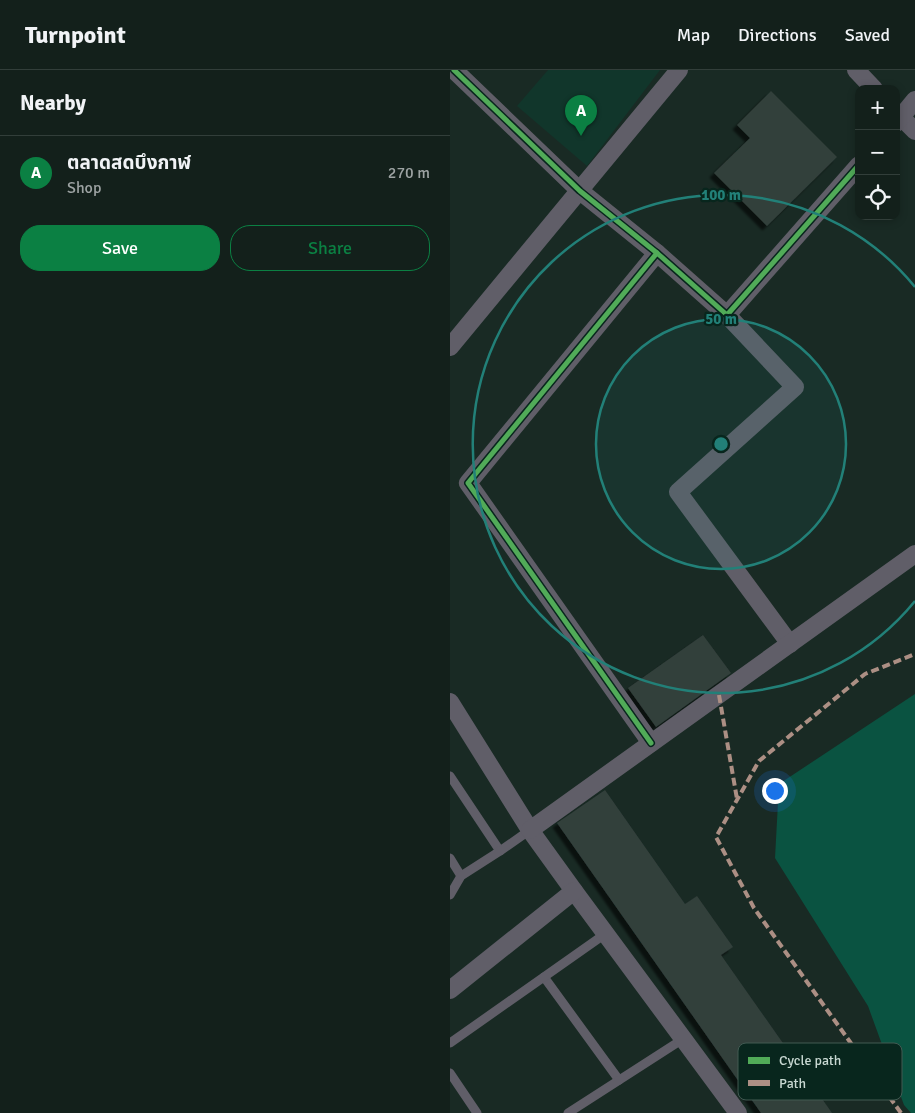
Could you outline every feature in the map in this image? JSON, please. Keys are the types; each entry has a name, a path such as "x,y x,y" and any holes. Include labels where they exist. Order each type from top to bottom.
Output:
{"street":[{"path":"454,70 580,191 658,253 727,315 795,387 678,492 790,644"},
{"path":"450,347 679,70"},
{"path":"856,70 870,85"},
{"path":"900,115 915,100"},
{"path":"900,119 915,131"},
{"path":"727,315 855,170"},
{"path":"652,743 468,483 658,253"},
{"path":"530,830 915,554"},
{"path":"450,702 530,830 738,1113"},
{"path":"450,990 574,891"}],"lane":[{"path":"450,776 500,851"},
{"path":"450,895 461,876 530,830"},
{"path":"450,858 461,876"},
{"path":"450,1043 605,934"},
{"path":"544,977 619,1080"},
{"path":"568,1113 682,1039"},
{"path":"450,1073 477,1113"}],"shaded area":[{"path":"548,70 660,70 587,166 517,106"},
{"path":"915,694 915,1113 911,1113 902,1100 902,1043 881,1043 868,1006 775,858 779,784"}],"building":[{"path":"771,91 837,157 767,226 714,173 750,138 737,125"},
{"path":"703,635 731,673 656,727 628,688"},
{"path":"605,790 685,904 697,896 733,947 721,955 783,1043 738,1043 738,1080 557,823"},
{"path":"752,1100 823,1100 832,1113 761,1113"}],"marked path":[{"path":"851,1043 754,908 716,837 759,761 865,674 915,654"},
{"path":"719,695 737,799"},
{"path":"892,1100 901,1113"}],"cycle path":[{"path":"454,70 580,191 657,253 727,315 855,170"},
{"path":"651,743 468,483 657,253"}],"place":[{"name":"ตลาดสดบึงกาฬ","path":"581,136"}]}
